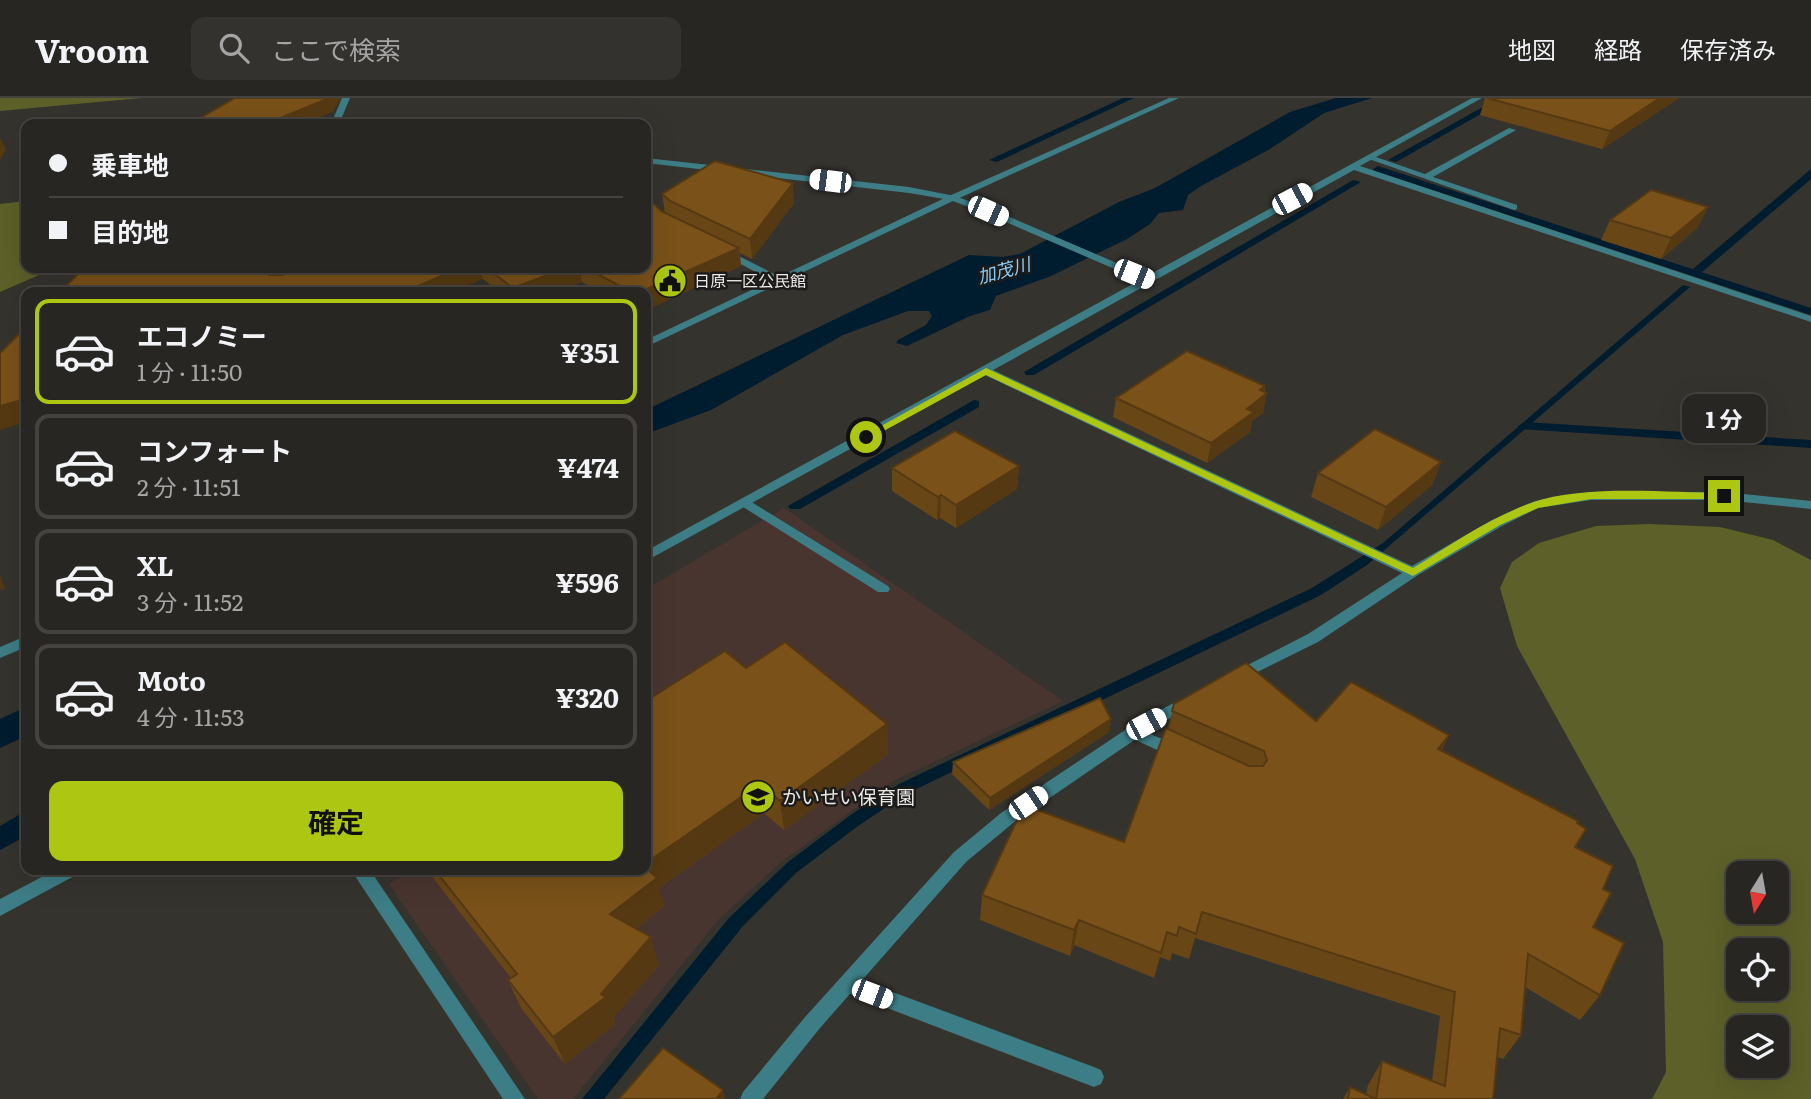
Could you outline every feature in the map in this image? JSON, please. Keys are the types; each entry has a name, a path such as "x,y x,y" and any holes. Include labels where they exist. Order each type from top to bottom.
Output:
{"street":[{"path":"337,119 346,98"},
{"path":"651,342 952,198 1175,98"},
{"path":"651,553 1478,98"},
{"path":"1426,177 1512,130"},
{"path":"1370,158 1514,207"},
{"path":"651,161 909,190 952,198 1147,280"},
{"path":"1354,167 1811,319"},
{"path":"711,246 778,280"},
{"path":"986,371 1413,572"},
{"path":"750,1099 847,984 960,857 1007,818 1135,733 1313,638 1413,572 1497,523 1535,505 1591,496 1724,496 1811,505"},
{"path":"745,502 883,589"},
{"path":"0,653 21,643"},
{"path":"1135,733 1198,762"},
{"path":"0,908 61,875"},
{"path":"363,875 515,1099"},
{"path":"847,984 1094,1077"}],"shaded area":[{"path":"0,98 141,98 0,111"},
{"path":"21,202 21,273 44,273 0,292 0,204"},
{"name":"かいせい保育園","path":"784,508 1063,701 893,781 781,862 719,919 573,1099 538,1099 389,884 402,875 651,875 651,586"},
{"path":"1650,524 1720,527 1773,540 1811,560 1811,1099 1652,1099 1666,1072 1663,942 1635,859 1517,646 1500,588 1512,562 1539,543 1596,526"}],"water":[{"name":"加茂川","path":"1336,98 1372,98 1324,113 1270,149 1201,186 1188,195 1183,210 1159,213 1150,224 1127,239 1051,276 996,296 990,310 970,316 907,346 896,343 926,325 932,316 929,311 908,311 843,335 711,410 651,432 651,408 969,255 1003,257 1020,254 1119,202 1155,188 1290,112"},
{"path":"1811,169 1811,179 1702,272 1693,269"},
{"path":"1683,285 1690,287 1367,565 1321,595 906,794 858,826 796,873 743,926 604,1099 582,1099 729,918 788,862 852,814 899,784 1312,588 1383,543"},
{"path":"21,709 21,738 0,748 0,719"},
{"path":"21,814 21,839 0,850 0,826"}],"building":[{"path":"235,98 329,98 278,119 199,119"},
{"path":"1487,98 1660,98 1610,131"},
{"path":"715,161 793,183 750,239 670,201 662,194"},
{"path":"1651,190 1708,207 1671,238 1610,220"},
{"path":"651,203 661,211 739,248 651,287 622,287 595,273 651,273"},
{"path":"79,273 448,273 416,287 65,287"},
{"path":"494,273 553,273 516,287 512,287"},
{"path":"21,332 21,400 0,406 0,353"},
{"path":"1187,351 1265,386 1260,390 1267,393 1247,409 1254,412 1211,443 1116,398"},
{"path":"1375,429 1441,462 1386,507 1318,473"},
{"path":"955,431 1019,466 956,505 892,468"},
{"path":"785,642 887,724 780,801 760,784 651,860 651,698 725,651 746,668"},
{"path":"1246,663 1316,721 1351,682 1449,735 1438,749 1578,821 1577,823 1586,829 1575,847 1613,866 1603,889 1611,893 1593,927 1624,943 1600,995 1528,954 1521,1035 1500,1028 1493,1099 1376,1099 1382,1061 1445,1086 1455,992 1202,912 1196,934 1179,927 1177,936 1167,932 1161,953 1079,920 1074,930 982,895 1024,805 1124,842 1166,728 1249,766 1263,766 1267,760 1264,751 1172,711 1174,704"},
{"path":"1100,698 1111,719 990,798 953,762"},
{"path":"651,873 657,878 610,914 651,937 601,994 606,997 553,1037 508,980 517,974 439,875 651,875"},
{"path":"663,1048 723,1090 716,1099 619,1099"},
{"path":"1350,1087 1376,1099 1348,1099"}],"waterway":[{"path":"994,160 1130,98"},
{"path":"1393,160 1505,98"},
{"path":"1378,169 1811,312"},
{"path":"1030,372 1356,182"},
{"path":"795,506 974,404"},
{"path":"1525,426 1811,444"}],"place":[{"name":"日原一区公民館","path":"670,281"},
{"name":"かいせい保育園","path":"758,797"}],"route":[{"path":"866,437 986,371 1413,572 1497,523 1535,505 1591,496 1724,496"}]}
